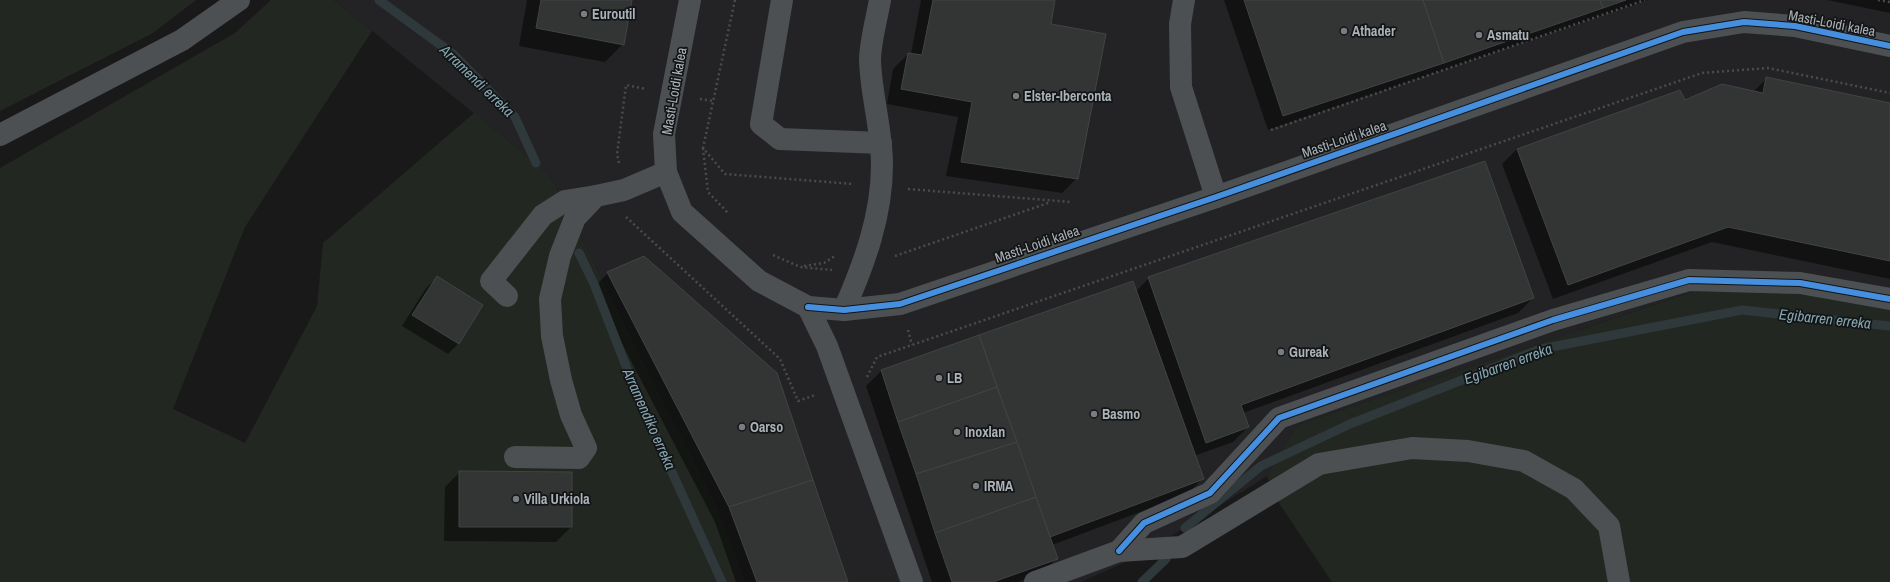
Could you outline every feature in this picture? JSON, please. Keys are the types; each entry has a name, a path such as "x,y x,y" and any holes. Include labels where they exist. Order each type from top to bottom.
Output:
{"street":[{"path":"0,135 182,40 239,0"},
{"name":"Masti-Loidi kalea","path":"690,0 664,134 666,172 682,212 759,281 808,307 844,310 900,304 1216,197 1683,32 1744,22 1795,26 1890,46"},
{"path":"782,0 761,124 780,139 881,143"},
{"path":"844,310 860,274 877,219 882,166 881,143 870,59 880,0"},
{"path":"1184,0 1180,24 1181,86 1216,197"},
{"path":"507,296 491,281 543,215 565,201 624,190 666,172"},
{"path":"515,457 580,458 586,448 571,415 561,380 552,336 550,299 560,256 574,218 596,196"},
{"path":"1119,551 1144,523 1210,494 1279,418 1554,320 1689,280 1800,283 1890,299"},
{"path":"808,307 827,346 840,386 912,582"},
{"path":"1035,582 1119,551 1182,547 1319,464 1412,448 1468,451 1524,461 1574,489 1609,526 1619,582"}],"path":[{"path":"1272,130 1645,0"},
{"path":"1878,0 1890,2"},
{"path":"840,386 868,376 878,357 1702,74 1768,68 1890,93"},
{"path":"703,148 708,192 734,219"},
{"path":"887,258 1054,201"},
{"path":"772,254 800,266 860,274"},
{"path":"900,304 912,345"}],"shaded area":[{"path":"0,0 196,0 153,33 0,111"},
{"path":"271,0 334,0 372,31 245,227 173,409 245,443 317,306 323,243 474,113 549,174 720,512 746,582 0,582 0,168 235,33"},
{"path":"334,0 1890,0 1890,308 1696,291 1297,425 1267,476 1139,556 1081,582 746,582 720,512 549,174"},
{"path":"1696,291 1800,293 1890,308 1890,582 1332,582 1279,503 1267,476 1297,425"}],"building":[{"name":"Euroutil","path":"541,0 632,0 624,45 536,28"},
{"name":"Elster-Iberconta","path":"933,0 1055,0 1051,24 1106,34 1078,179 961,162 972,102 901,89 908,53 922,55"},
{"name":"Athader","path":"1244,0 1423,0 1444,63 1283,116"},
{"name":"Asmatu","path":"1423,0 1600,0 1603,8 1444,63"},
{"path":"1600,0 1626,0 1603,8"},
{"path":"1766,77 1890,103 1890,261 1728,227 1568,285 1517,149 1680,90 1685,100 1722,84 1763,93"},
{"name":"Gureak","path":"1485,161 1534,298 1241,405 1249,427 1206,443 1148,277"},
{"name":"Oarso","path":"644,256 777,373 813,480 729,507 607,272"},
{"path":"437,276 483,305 459,344 412,315"},
{"name":"Basmo","path":"1133,281 1204,479 1050,537 979,335"},
{"name":"LB","path":"979,335 997,387 898,422 881,370"},
{"name":"Inoxlan","path":"997,387 1017,442 916,474 898,422"},
{"name":"IRMA","path":"1017,442 1036,497 935,533 916,474"},
{"name":"Villa Urkiola","path":"459,471 572,472 572,527 459,527"},
{"path":"813,480 848,582 757,582 729,507"},
{"path":"1036,497 1058,559 993,582 952,582 935,533"}],"waterway":[{"name":"Arramendi erreka","path":"379,0 453,54 515,117 536,163"},
{"name":"Arramendiko erreka","path":"579,253 594,284 640,402 722,582"},
{"name":"Egibarren erreka","path":"1185,528 1261,466 1350,424 1541,349 1742,310 1890,326"},
{"name":"Egibarren erreka","path":"1142,582 1166,559"}],"cycle path":[{"path":"808,307 844,310 900,304 1216,197 1683,32 1744,22 1795,26 1890,46"},
{"path":"1119,551 1144,523 1210,493 1279,418 1553,320 1689,280 1800,283 1890,299"}],"place":[{"name":"Euroutil","path":"584,14"},
{"name":"Athader","path":"1344,31"},
{"name":"Asmatu","path":"1479,35"},
{"name":"Elster-Iberconta","path":"1016,96"},
{"name":"Gureak","path":"1281,352"},
{"name":"LB","path":"939,378"},
{"name":"Basmo","path":"1094,414"},
{"name":"Oarso","path":"742,427"},
{"name":"Inoxlan","path":"957,432"},
{"name":"IRMA","path":"976,486"},
{"name":"Villa Urkiola","path":"516,499"}]}
